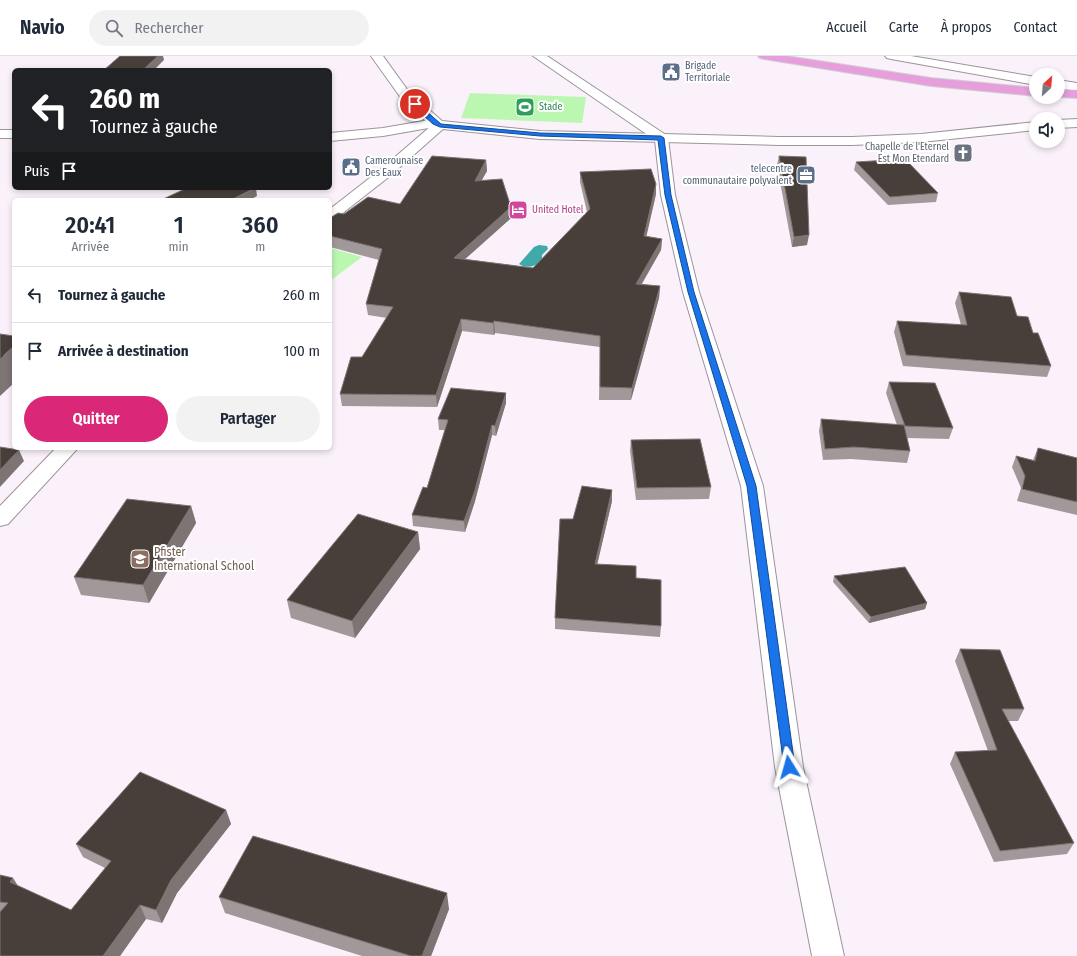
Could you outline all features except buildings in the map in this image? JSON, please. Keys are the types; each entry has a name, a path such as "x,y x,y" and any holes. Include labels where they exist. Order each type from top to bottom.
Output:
{"highway":[{"path":"764,56 931,82 1029,91"},
{"path":"1065,93 1077,94"}],"street":[{"path":"377,56 405,95 437,124"},
{"path":"539,56 661,138 668,195 691,292 752,486 789,767 828,956"},
{"path":"891,56 914,58 1029,80"},
{"path":"914,58 1015,90"},
{"path":"1065,85 1077,87"},
{"path":"1065,124 1077,123"},
{"path":"332,214 378,180 406,156 437,124"},
{"path":"332,137 355,136 437,124 540,135 779,141 852,141 921,138 1029,127"},
{"path":"0,134 12,134"},
{"path":"0,519 66,450"}],"green space":[{"name":"Stade","path":"470,93 586,97 582,123 461,118"},
{"path":"332,249 362,257 332,280"}],"water":[{"path":"539,245 547,246 548,249 542,255 542,261 530,267 519,264 534,247"}],"place":[{"name":"Brigade Territoriale","path":"671,72"},
{"name":"Stade","path":"525,107"},
{"name":"Chapelle de l'Eternel Est Mon Etendard","path":"963,153"},
{"name":"Camerounaise Des Eaux","path":"351,167"},
{"name":"telecentre communautaire polyvalent","path":"806,175"},
{"name":"United Hotel","path":"518,210"},
{"name":"Pfister International School","path":"140,559"}],"route":[{"path":"415,104 435,123 440,125 540,135 661,138 668,195 691,292 752,486 789,767"}]}
